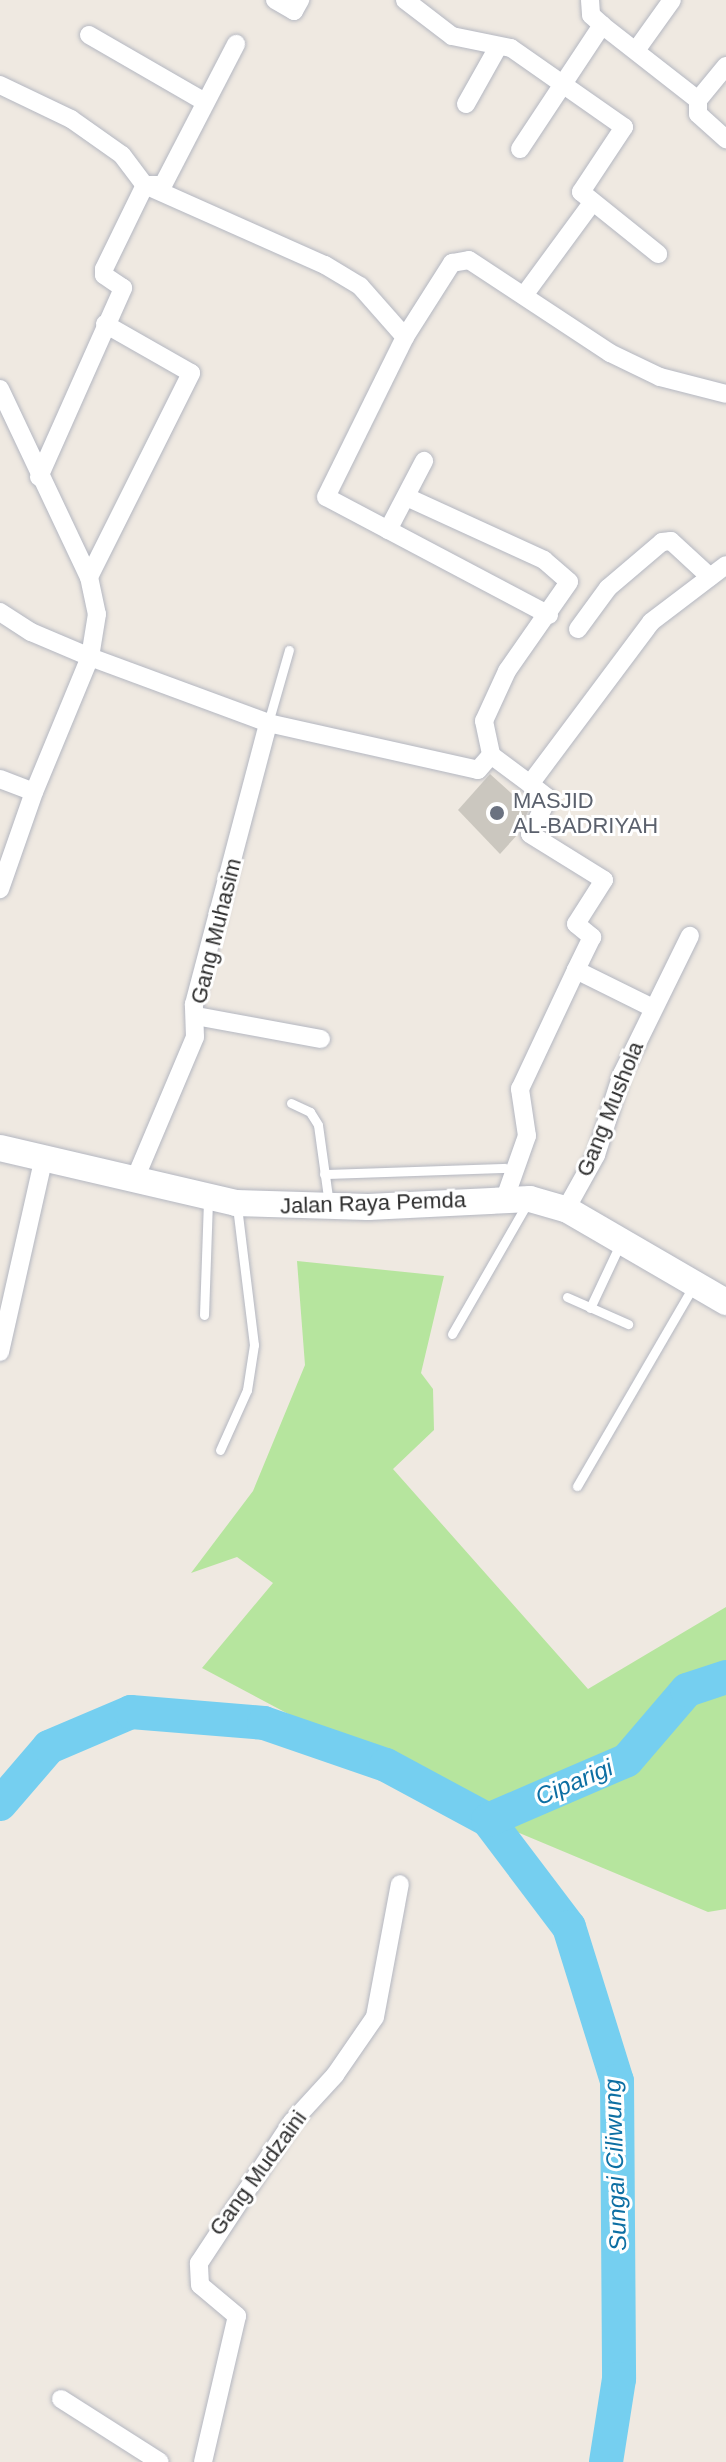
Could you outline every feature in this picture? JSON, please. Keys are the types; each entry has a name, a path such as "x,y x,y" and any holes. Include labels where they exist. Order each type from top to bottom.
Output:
{"main road":[{"name":"Jalan Raya Pemda","path":"0,1148 208,1199 236,1203 330,1208 510,1198 566,1209 693,1287 726,1302"}],"street":[{"path":"275,0 294,11 300,0"},
{"path":"405,0 452,36 511,48 624,127 581,192 591,204 658,254"},
{"path":"590,0 591,15 698,100"},
{"path":"637,49 672,0"},
{"path":"520,149 602,25"},
{"path":"89,35 205,102"},
{"path":"145,185 163,185 236,44"},
{"path":"466,104 498,47"},
{"path":"726,66 698,100 698,114 726,139"},
{"path":"0,85 71,119 122,155 145,185 325,265 360,286 405,337"},
{"path":"39,477 123,288 104,275 104,269 145,185"},
{"path":"525,294 591,204"},
{"path":"549,615 326,497 405,337 452,263 463,258 525,294 610,353 660,377 726,394"},
{"path":"89,577 191,373 105,324"},
{"path":"0,389 39,477 89,577 97,614 90,657 34,792 0,889"},
{"path":"388,530 424,461"},
{"path":"411,499 566,575 567,589 529,637 491,700 483,734 491,755 548,798 530,834 604,880 576,924 592,937 520,1089 527,1136 510,1198"},
{"path":"578,629 608,588 662,542 671,541 710,577"},
{"path":"530,784 651,622 726,565"},
{"path":"0,612 31,632 90,657 268,723 478,770 491,755"},
{"name":"Gang Muhasim","path":"135,1179 195,1037 194,1004 268,723"},
{"path":"0,779 34,792"},
{"name":"Gang Mushola","path":"566,1209 596,1155 622,1074 690,936"},
{"path":"576,970 653,1008"},
{"path":"196,1016 321,1039"},
{"path":"0,1352 44,1157"},
{"path":"505,1168 510,1198"},
{"name":"Gang Mudzaini","path":"203,2462 237,2316 200,2285 199,2263 292,2122 335,2075 375,2017 400,1884"},
{"path":"61,2399 160,2462"}],"lane":[{"path":"268,723 289,650"},
{"path":"291,1103 310,1112 318,1125 330,1208"},
{"path":"324,1174 505,1168"},
{"path":"452,1334 510,1198"},
{"path":"204,1315 208,1199"},
{"path":"220,1450 247,1390 254,1345 236,1203"},
{"path":"590,1308 621,1242"},
{"path":"577,1486 693,1287"},
{"path":"567,1297 628,1324"}],"green space":[{"path":"297,1261 444,1276 421,1373 433,1389 434,1430 393,1469 588,1689 726,1607 726,1909 708,1912 488,1820 202,1668 273,1583 237,1557 191,1573 253,1491 305,1365"}],"building":[{"name":"MASJID AL-BADRIYAH","path":"490,774 529,809 518,834 500,854 458,810"}],"waterway":[{"name":"Ciparigi","path":"488,1820 627,1760 687,1690 726,1677"},
{"name":"Sungai Ciliwung","path":"0,1804 49,1747 131,1712 264,1723 386,1765 488,1820 569,1927 617,2081 619,2379 606,2462"}],"place":[{"name":"MASJID AL-BADRIYAH","path":"497,813"}]}
